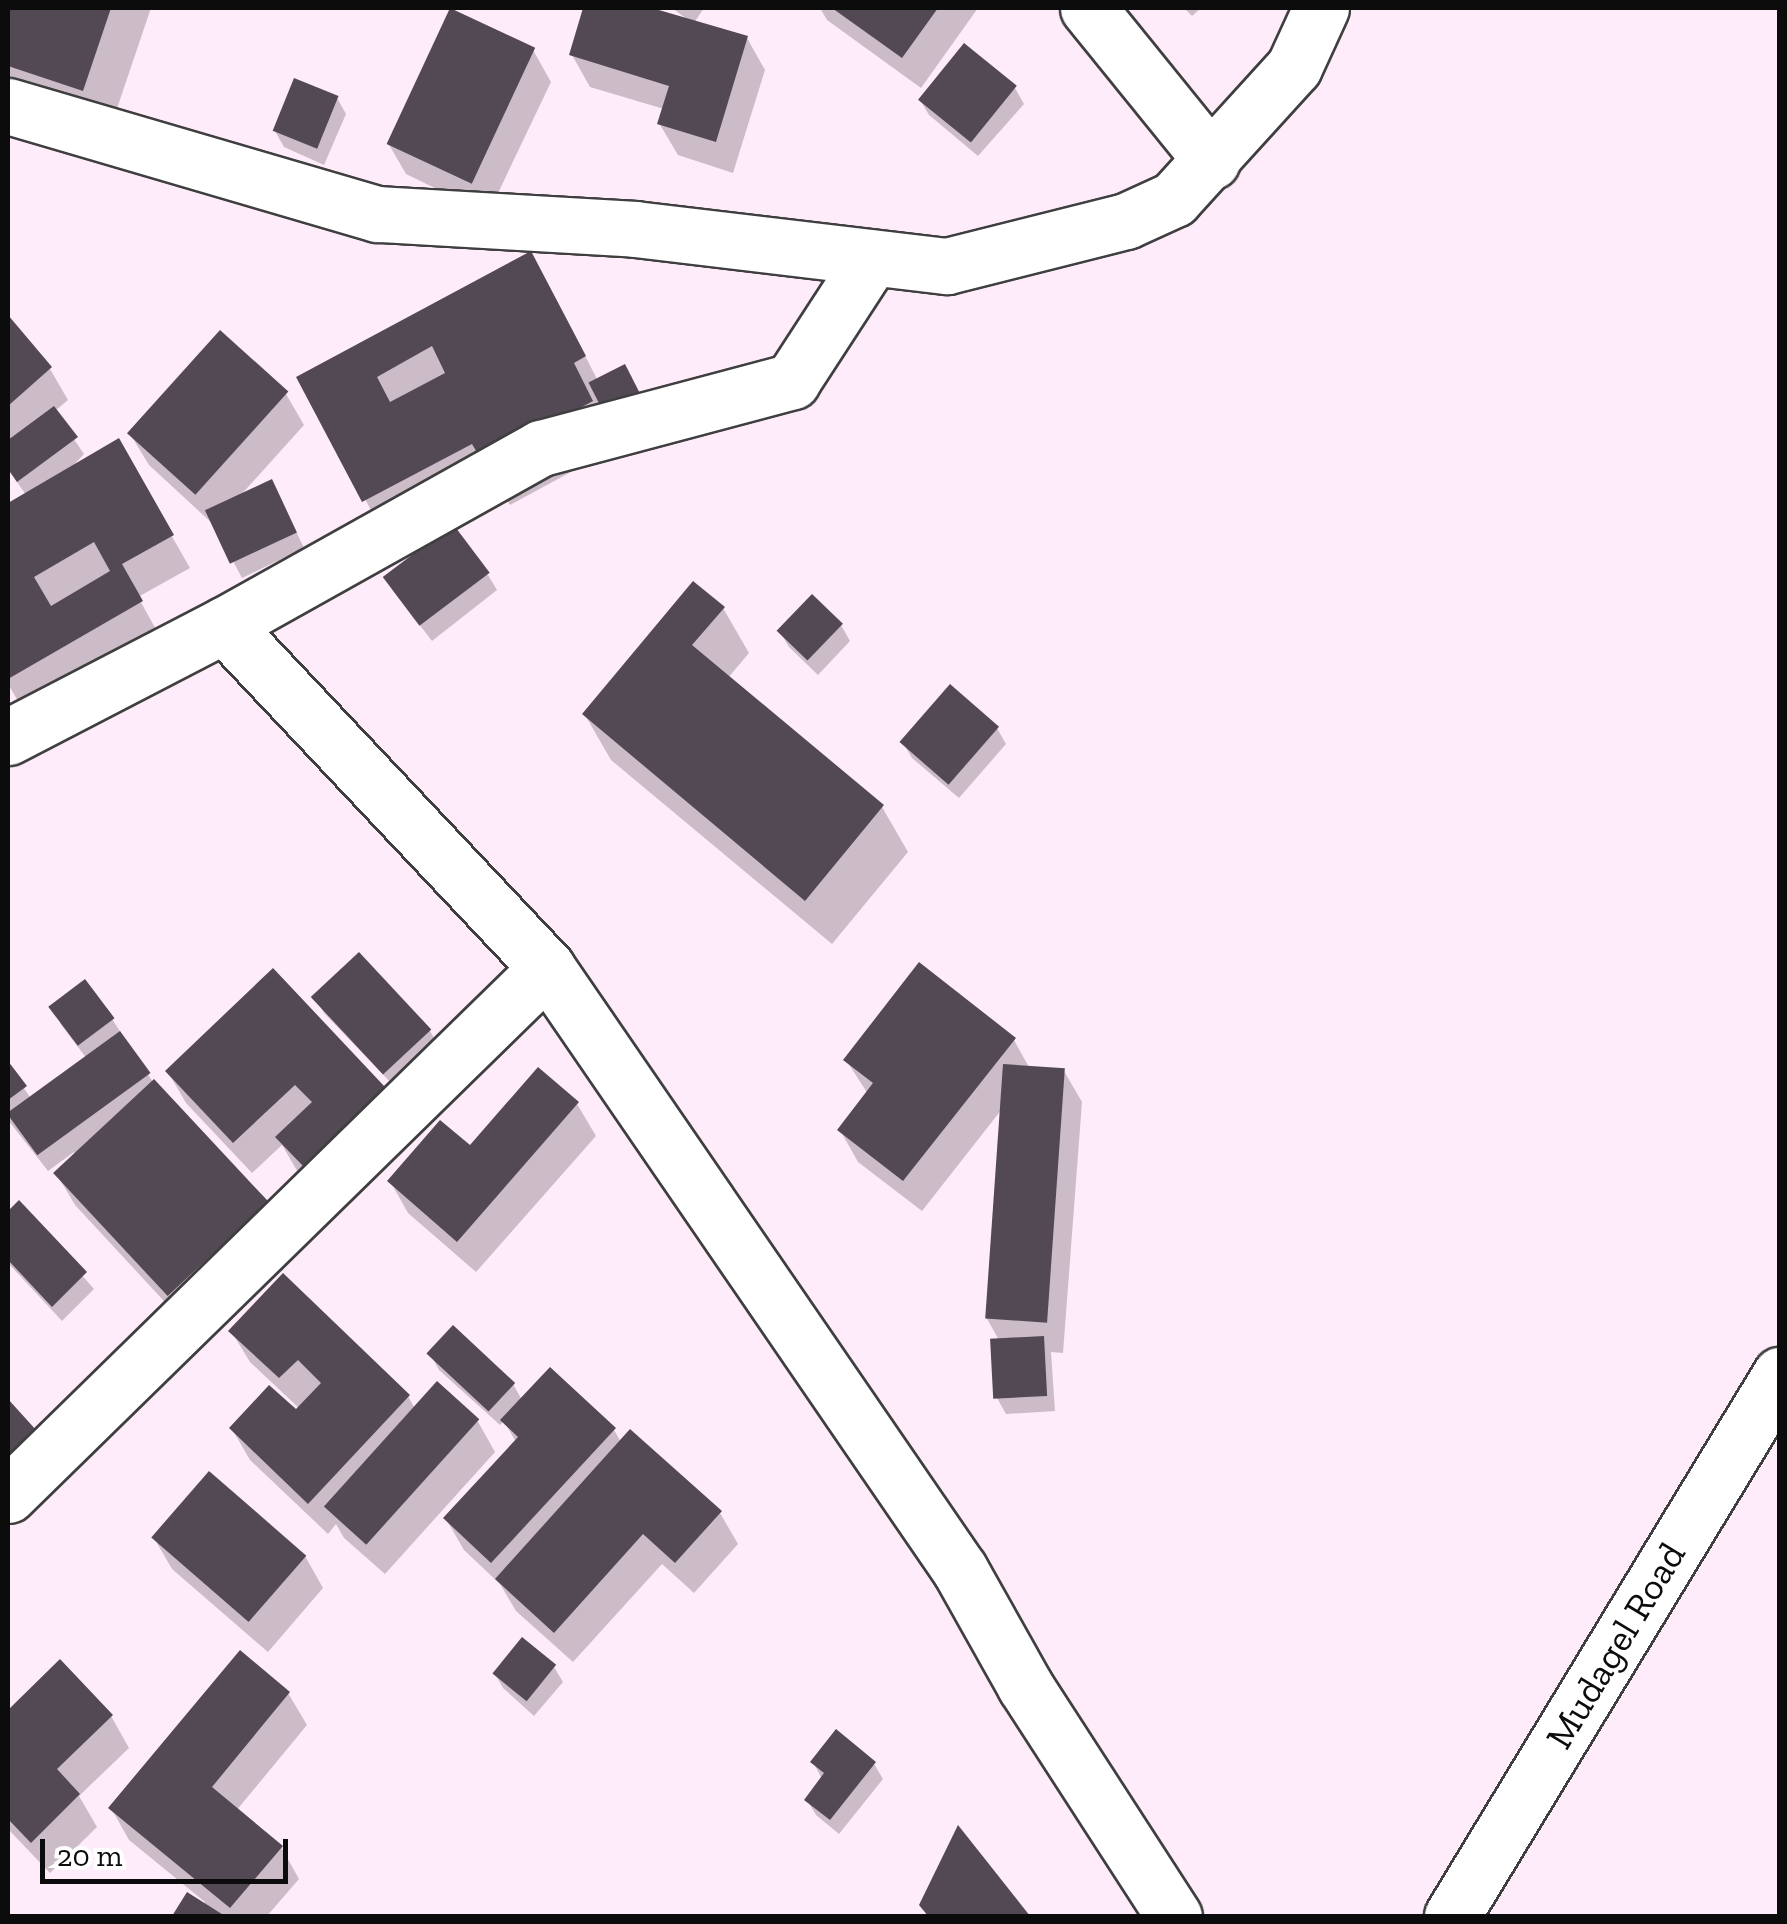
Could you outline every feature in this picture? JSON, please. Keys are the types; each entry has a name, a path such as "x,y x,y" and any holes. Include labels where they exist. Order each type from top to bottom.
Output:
{"street":[{"path":"1088,8 1212,161"},
{"path":"8,106 378,214 636,229 947,266 1126,221 1174,199 1294,67 1321,8"},
{"path":"8,737 224,625 542,448 792,381 872,258"},
{"path":"224,625 547,968 960,1570 1025,1686 1174,1916"},
{"path":"8,1495 547,968"},
{"name":"Mudagel Road","path":"1452,1916 1780,1375"}],"building":[{"path":"8,8 111,8 83,91 8,66"},
{"path":"450,8 535,48 472,184 387,144"},
{"path":"583,8 652,8 748,36 716,142 657,124 669,86 569,55"},
{"path":"832,8 938,8 902,58"},
{"path":"964,43 1017,86 971,143 918,100"},
{"path":"294,78 339,96 317,149 273,131"},
{"path":"531,251 586,356 574,363 593,401 482,461 472,444 362,502 296,377","holes":["432,346 445,373 390,402 377,377"]},
{"path":"8,315 52,367 8,406"},
{"path":"220,330 288,392 195,495 127,433"},
{"path":"625,364 641,395 604,414 588,383"},
{"path":"54,406 78,437 17,482 8,469 8,440"},
{"path":"119,438 174,535 122,564 143,601 8,679 8,503","holes":["94,542 110,571 51,606 34,577"]},
{"path":"272,479 297,532 230,564 205,510"},
{"path":"453,524 490,573 419,626 383,577"},
{"path":"693,581 725,607 692,645 884,805 805,901 582,714"},
{"path":"812,594 843,624 808,661 777,631"},
{"path":"950,684 999,727 949,785 899,742"},
{"path":"359,952 431,1030 383,1075 311,997"},
{"path":"919,962 1016,1038 903,1181 837,1130 873,1083 843,1060"},
{"path":"273,968 385,1087 303,1166 275,1137 312,1102 295,1085 233,1143 165,1071"},
{"path":"85,979 114,1018 78,1046 48,1007"},
{"path":"120,1031 151,1073 37,1155 8,1112"},
{"path":"8,1061 27,1086 8,1100"},
{"path":"1003,1064 1065,1068 1047,1323 985,1318"},
{"path":"538,1067 579,1102 457,1242 387,1181 440,1120 470,1145"},
{"path":"154,1079 269,1202 168,1296 53,1173"},
{"path":"19,1200 87,1272 52,1307 8,1260 8,1211"},
{"path":"283,1273 410,1395 308,1504 229,1428 269,1385 296,1409 321,1383 298,1360 279,1378 228,1331"},
{"path":"453,1325 515,1383 489,1411 426,1354"},
{"path":"1044,1336 1047,1396 993,1399 990,1339"},
{"path":"550,1367 616,1428 491,1563 443,1518 518,1437 500,1420"},
{"path":"437,1381 479,1419 366,1545 324,1507"},
{"path":"8,1399 46,1441 8,1477"},
{"path":"630,1429 722,1511 675,1563 643,1534 554,1633 495,1579"},
{"path":"209,1471 306,1556 249,1622 151,1537"},
{"path":"522,1637 556,1665 527,1701 492,1674"},
{"path":"240,1650 290,1692 212,1787 283,1846 230,1908 108,1808"},
{"path":"60,1659 113,1715 57,1769 80,1794 31,1843 8,1819 8,1710"},
{"path":"836,1729 876,1762 830,1820 804,1800 824,1773 810,1762"},
{"path":"958,1825 1030,1916 928,1916 919,1905"},
{"path":"187,1892 225,1916 172,1916"}]}
